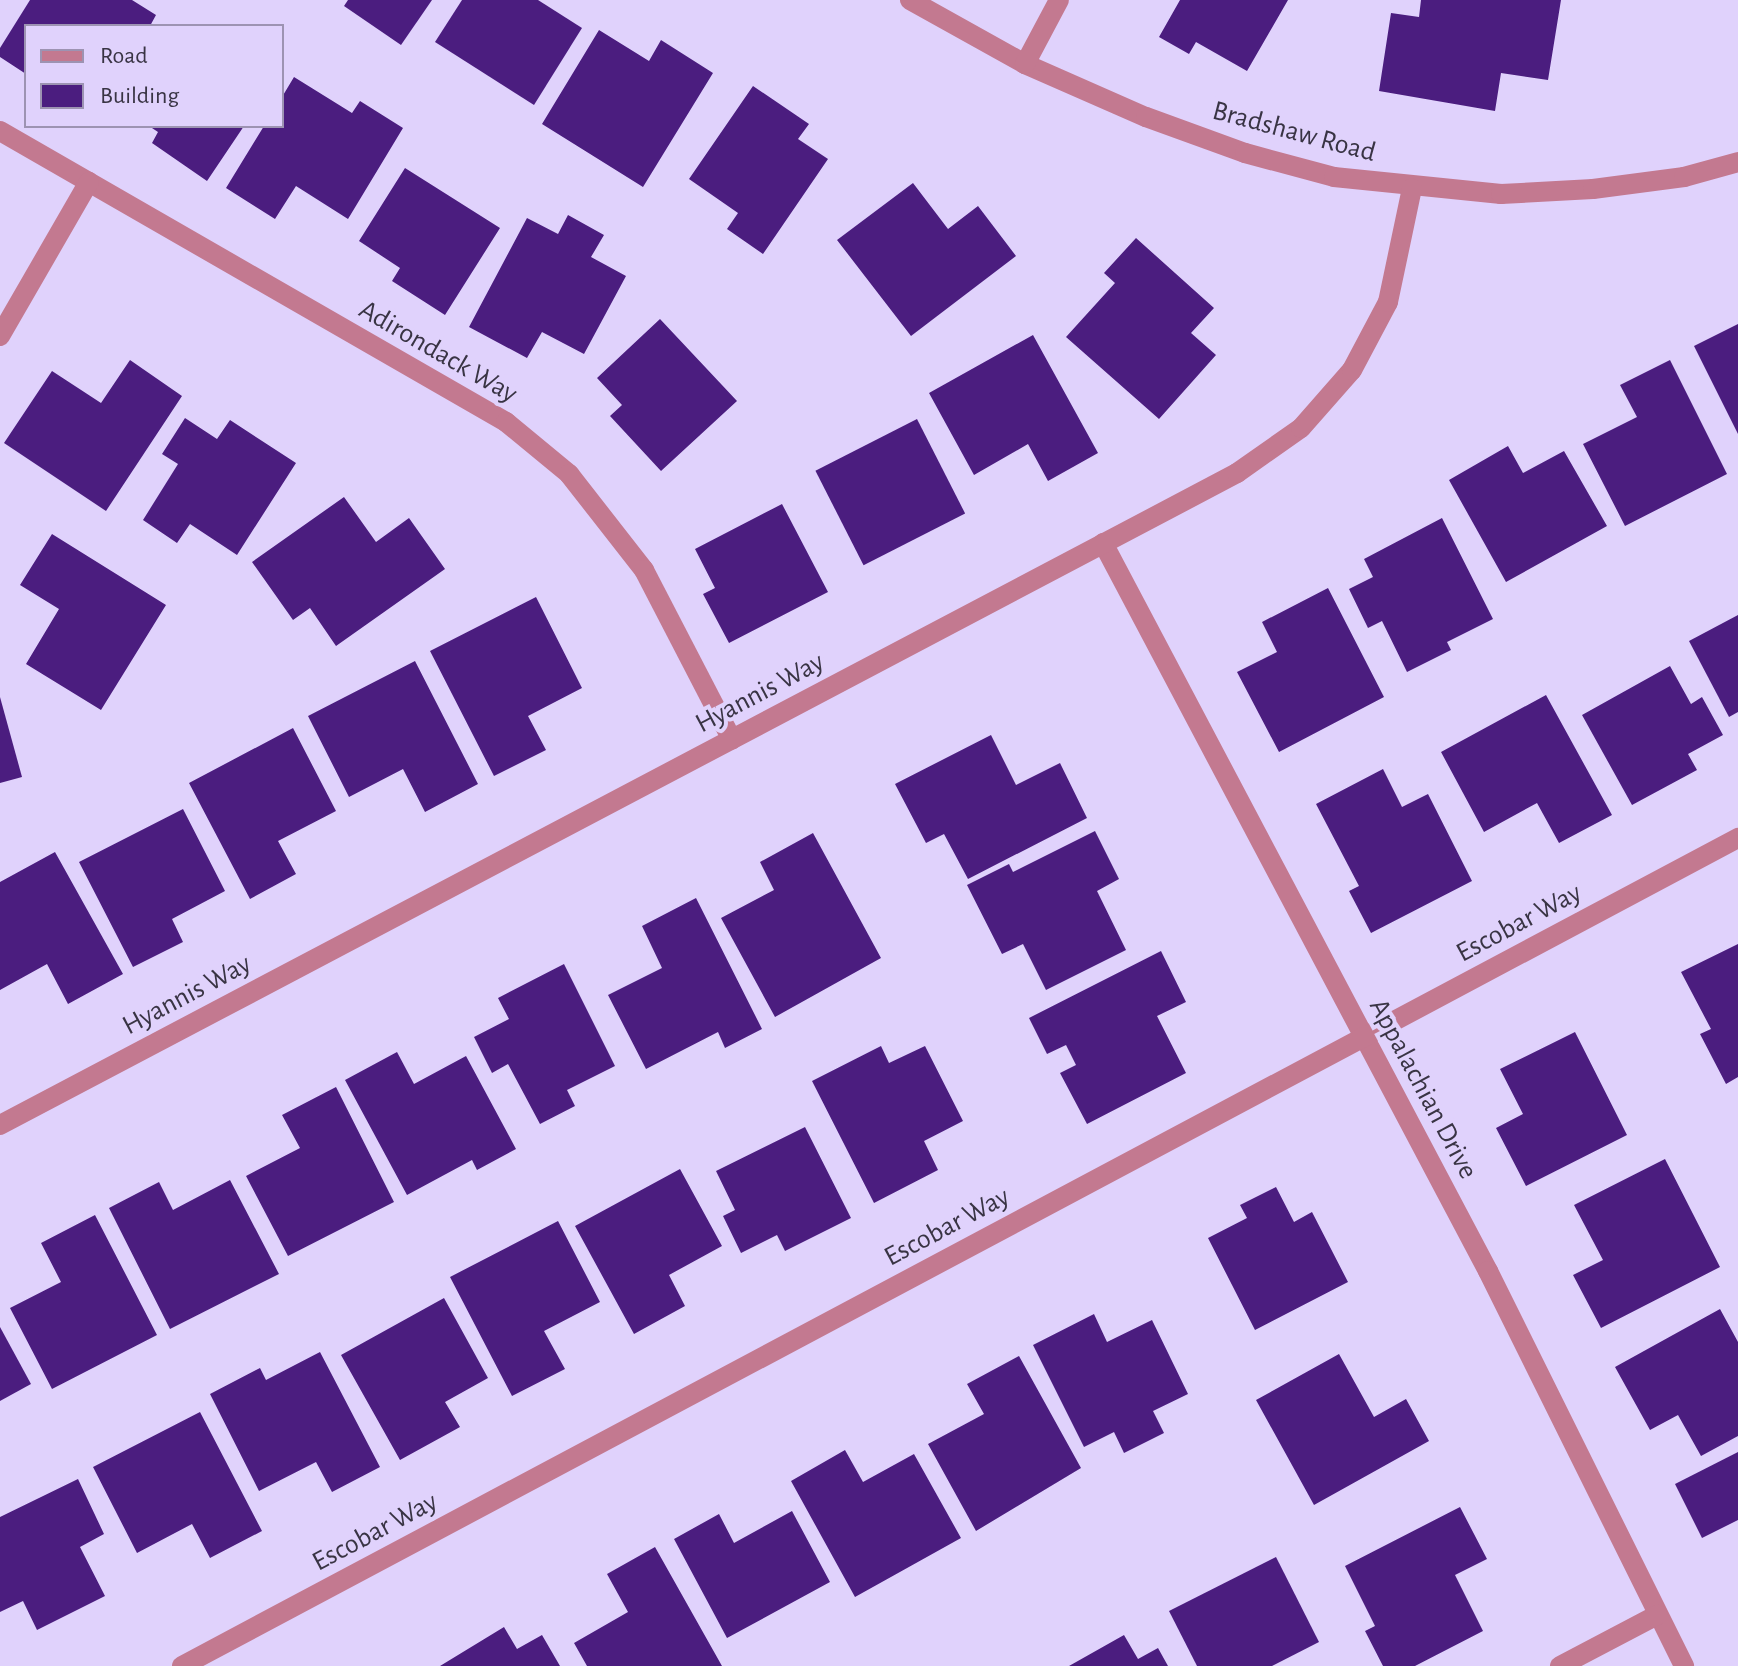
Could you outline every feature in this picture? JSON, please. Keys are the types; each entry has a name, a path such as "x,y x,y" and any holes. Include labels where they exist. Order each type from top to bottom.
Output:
{"street":[{"name":"Bradshaw Road","path":"910,0 1025,64 1245,153 1334,177 1412,188 1501,194 1593,189 1684,177 1738,162"},
{"path":"1025,64 1059,0"},
{"name":"Adirondack Way","path":"0,131 506,422 569,474 644,570 732,740"},
{"path":"0,336 89,182"},
{"name":"Hyannis Way","path":"0,1125 1237,473 1301,428 1329,401 1359,359 1388,302 1412,188"},
{"name":"Appalachian Drive","path":"1103,543 1488,1271 1684,1666"},
{"name":"Escobar Way","path":"182,1666 1738,838"},
{"path":"1560,1666 1657,1615"}],"building":[{"path":"30,0 132,0 156,15 151,24 24,24 24,73 0,57 0,48"},
{"path":"348,0 432,0 401,45 344,6"},
{"path":"462,0 538,0 582,28 534,105 435,42"},
{"path":"1180,0 1288,0 1247,71 1196,42 1189,54 1159,37"},
{"path":"1421,0 1561,0 1548,80 1501,73 1495,111 1379,91 1391,13 1419,17"},
{"path":"599,30 649,61 661,40 713,73 643,187 542,124"},
{"path":"294,77 352,113 360,101 403,128 348,219 296,186 275,219 226,188 263,128 284,128 284,94"},
{"path":"753,86 809,124 798,139 828,159 763,254 727,229 738,213 689,179"},
{"path":"152,128 243,128 207,181 152,143 158,132"},
{"path":"405,168 500,228 445,315 392,281 400,268 359,241"},
{"path":"913,183 948,229 978,206 1016,256 911,336 837,240"},
{"path":"568,215 604,235 591,257 626,276 584,354 542,332 527,358 469,327 527,218 558,234"},
{"path":"1136,238 1214,308 1191,333 1216,355 1159,419 1066,337 1115,283 1104,273"},
{"path":"660,319 737,401 661,471 610,416 622,405 597,378"},
{"path":"1738,324 1738,434 1694,346"},
{"path":"1033,335 1098,453 1048,481 1028,444 974,475 929,393"},
{"path":"130,360 182,396 106,511 4,443 52,371 101,403"},
{"path":"1670,360 1727,474 1625,526 1583,444 1637,417 1620,385"},
{"path":"185,418 217,439 230,420 296,463 237,555 190,524 177,543 143,520 178,464 162,454"},
{"path":"917,419 965,513 864,565 815,471"},
{"path":"1508,446 1523,473 1564,451 1607,526 1506,582 1449,480"},
{"path":"344,497 376,542 409,518 445,569 336,646 310,608 293,620 252,562"},
{"path":"782,504 828,592 729,643 703,594 715,588 695,549"},
{"path":"1442,518 1493,619 1447,642 1451,650 1407,672 1382,621 1368,628 1349,589 1373,577 1364,559"},
{"path":"52,534 166,605 101,710 26,664 59,609 20,585"},
{"path":"1328,588 1384,697 1279,752 1237,672 1277,652 1262,622"},
{"path":"536,597 582,688 528,716 546,750 494,776 430,651"},
{"path":"1738,615 1738,712 1729,717 1689,641"},
{"path":"415,661 478,784 425,812 403,769 349,797 308,716"},
{"path":"1670,666 1691,704 1702,697 1723,735 1688,754 1697,770 1632,805 1582,715"},
{"path":"1546,695 1612,815 1559,843 1537,803 1484,832 1441,752"},
{"path":"0,697 22,777 0,783"},
{"path":"293,728 336,811 278,841 296,874 250,899 189,783"},
{"path":"991,735 1016,785 1060,763 1087,818 968,879 944,834 926,843 895,784"},
{"path":"1383,769 1402,807 1428,794 1472,881 1371,933 1349,891 1359,886 1316,804"},
{"path":"183,809 225,891 172,919 183,942 133,967 79,862"},
{"path":"1095,831 1119,879 1097,891 1126,950 1046,990 1023,944 1002,954 967,885 1009,864 1013,872"},
{"path":"813,833 881,958 775,1017 721,918 774,890 760,862"},
{"path":"55,852 123,974 68,1004 47,964 0,990 0,882"},
{"path":"696,898 762,1029 725,1048 718,1032 646,1069 608,995 662,968 642,926"},
{"path":"1738,944 1738,1077 1726,1084 1700,1034 1711,1029 1681,972"},
{"path":"1161,951 1186,1002 1157,1016 1186,1073 1087,1124 1060,1073 1076,1065 1066,1045 1047,1054 1029,1018"},
{"path":"564,964 615,1066 567,1090 575,1106 540,1124 508,1064 492,1073 474,1037 509,1019 498,998"},
{"path":"1575,1032 1627,1135 1526,1186 1496,1128 1523,1114 1500,1069"},
{"path":"881,1046 889,1063 925,1046 963,1121 924,1141 938,1170 874,1203 812,1081"},
{"path":"397,1052 414,1084 466,1056 516,1149 477,1170 472,1160 407,1195 345,1080"},
{"path":"336,1087 394,1202 288,1256 246,1176 300,1148 282,1115"},
{"path":"805,1127 851,1218 785,1251 777,1235 741,1253 723,1216 735,1210 716,1171"},
{"path":"1665,1159 1720,1267 1601,1328 1573,1275 1603,1260 1574,1205"},
{"path":"680,1169 722,1246 669,1275 685,1306 634,1334 575,1226"},
{"path":"230,1180 279,1274 170,1329 109,1208 159,1182 173,1210"},
{"path":"1276,1187 1294,1222 1312,1212 1348,1282 1255,1330 1208,1238 1247,1218 1240,1205"},
{"path":"95,1215 157,1335 52,1389 10,1308 61,1282 41,1243"},
{"path":"558,1221 600,1302 544,1331 565,1369 512,1396 450,1277"},
{"path":"444,1298 488,1378 445,1402 460,1427 400,1460 341,1355"},
{"path":"1720,1309 1738,1342 1738,1436 1701,1456 1678,1415 1650,1430 1615,1367"},
{"path":"1094,1314 1107,1342 1152,1320 1188,1394 1153,1411 1164,1433 1124,1453 1114,1432 1084,1447 1033,1345"},
{"path":"0,1327 31,1384 0,1401"},
{"path":"320,1352 380,1467 332,1492 316,1462 259,1491 210,1394 260,1368 266,1380"},
{"path":"1339,1354 1374,1417 1406,1399 1429,1441 1314,1505 1256,1400"},
{"path":"1019,1356 1081,1468 976,1531 928,1444 984,1414 967,1384"},
{"path":"200,1412 262,1531 210,1558 192,1524 137,1553 93,1467"},
{"path":"845,1450 863,1482 914,1454 961,1538 855,1597 791,1481"},
{"path":"1738,1452 1738,1520 1702,1538 1675,1484"},
{"path":"78,1479 104,1534 80,1547 105,1596 37,1630 23,1601 0,1612 0,1517"},
{"path":"1460,1507 1487,1559 1455,1575 1483,1631 1415,1666 1383,1666 1365,1631 1375,1626 1345,1566"},
{"path":"792,1511 830,1582 727,1638 674,1539 719,1514 734,1543"},
{"path":"655,1547 722,1666 587,1666 574,1643 628,1612 607,1574"},
{"path":"1276,1557 1319,1642 1272,1666 1197,1666 1169,1611"},
{"path":"504,1627 517,1649 542,1635 560,1666 440,1666"},
{"path":"1124,1635 1138,1659 1158,1648 1168,1666 1069,1666"}]}
